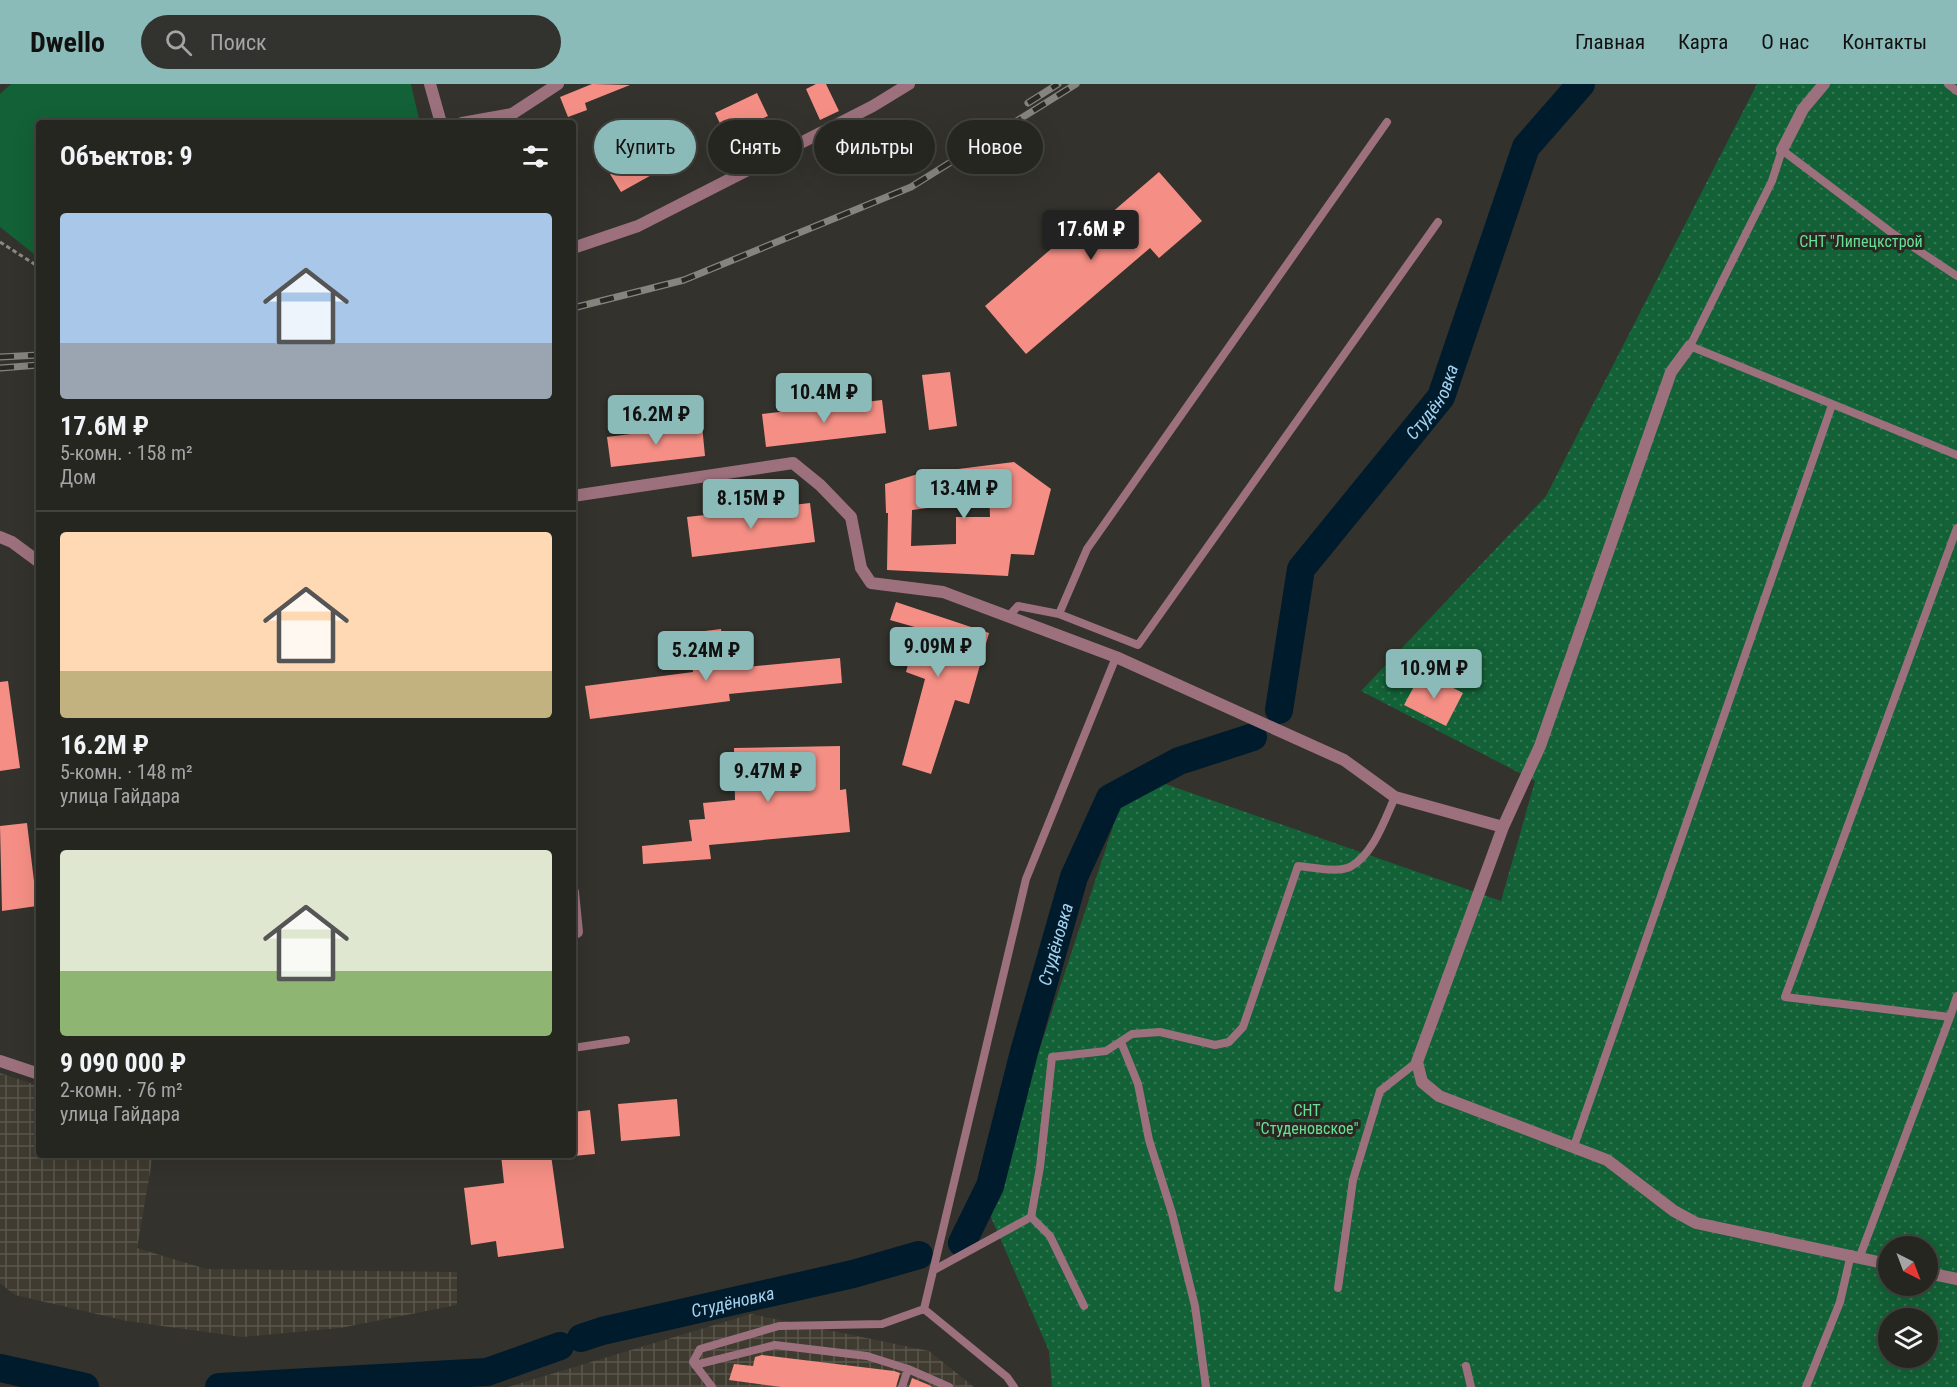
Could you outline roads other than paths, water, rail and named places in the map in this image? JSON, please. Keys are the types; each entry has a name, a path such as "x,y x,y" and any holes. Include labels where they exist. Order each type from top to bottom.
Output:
{"street":[{"path":"430,84 440,120"},
{"path":"479,120 512,114 558,84"},
{"path":"576,247 638,226 873,106 909,84"},
{"path":"1782,150 1803,109 1824,84"},
{"path":"1690,346 1671,372 1540,746 1503,827 1417,1062 1422,1082 1438,1096 1607,1160 1674,1211 1696,1223 1878,1261"},
{"path":"576,495 794,463 820,485 851,517 861,568 871,583 943,592 1116,657 1344,760 1395,797 1503,827"},
{"path":"0,537 12,542 36,560"},
{"path":"576,922 577,932"},
{"path":"0,1061 36,1073"},
{"path":"1938,1276 1957,1279"}],"lane":[{"path":"1948,84 1957,91"},
{"path":"1059,614 1087,549 1387,122"},
{"path":"1957,276 1892,233 1782,150 1772,181 1690,346 1957,455"},
{"path":"1008,617 1018,606 1059,614 1138,645 1438,222"},
{"path":"1574,1146 1832,405"},
{"path":"1950,1017 1785,997 1957,528"},
{"path":"924,1309 1026,879 1116,657"},
{"path":"1031,1217 1040,1167 1052,1057 1106,1051 1132,1034 1160,1032 1215,1045 1229,1042 1243,1027 1298,866 1330,869 1349,867 1373,845 1395,797"},
{"path":"1806,1387 1840,1302 1855,1255 1957,996"},
{"path":"576,1048 626,1040"},
{"path":"1121,1042 1138,1084 1149,1140 1172,1213 1192,1294 1206,1387"},
{"path":"1338,1288 1353,1180 1380,1091 1417,1062"},
{"path":"934,1270 1031,1217"},
{"path":"1031,1217 1050,1236 1084,1306"},
{"path":"707,1385 693,1362 700,1349 779,1326 882,1324 924,1309"},
{"path":"924,1309 1007,1377 1014,1387"},
{"path":"696,1365 775,1345 867,1356 908,1369 949,1387"},
{"path":"1466,1366 1471,1387"},
{"path":"902,1387 908,1369"}],"waterway":[{"name":"Студёновка","path":"1279,710 1301,569 1441,397 1526,147 1581,84"},
{"name":"Студёновка","path":"962,1243 990,1186 1024,1052 1074,877 1110,798 1179,761 1253,737"},
{"name":"Студёновка","path":"581,1338 602,1331 853,1274 919,1255"},
{"name":"Студёновка","path":"219,1387 487,1372 560,1346"},
{"name":"Студёновка","path":"0,1368 85,1387"}],"railway":[{"path":"1028,103 1058,84"},
{"path":"576,307 684,280 911,187 1076,84"},
{"path":"0,357 36,355"},
{"path":"0,368 36,365"}],"park label":[{"name":"СНТ \"Липецкстрой","path":"1861,241"},
{"name":"СНТ \"Студеновское\"","path":"1307,1119"}]}
